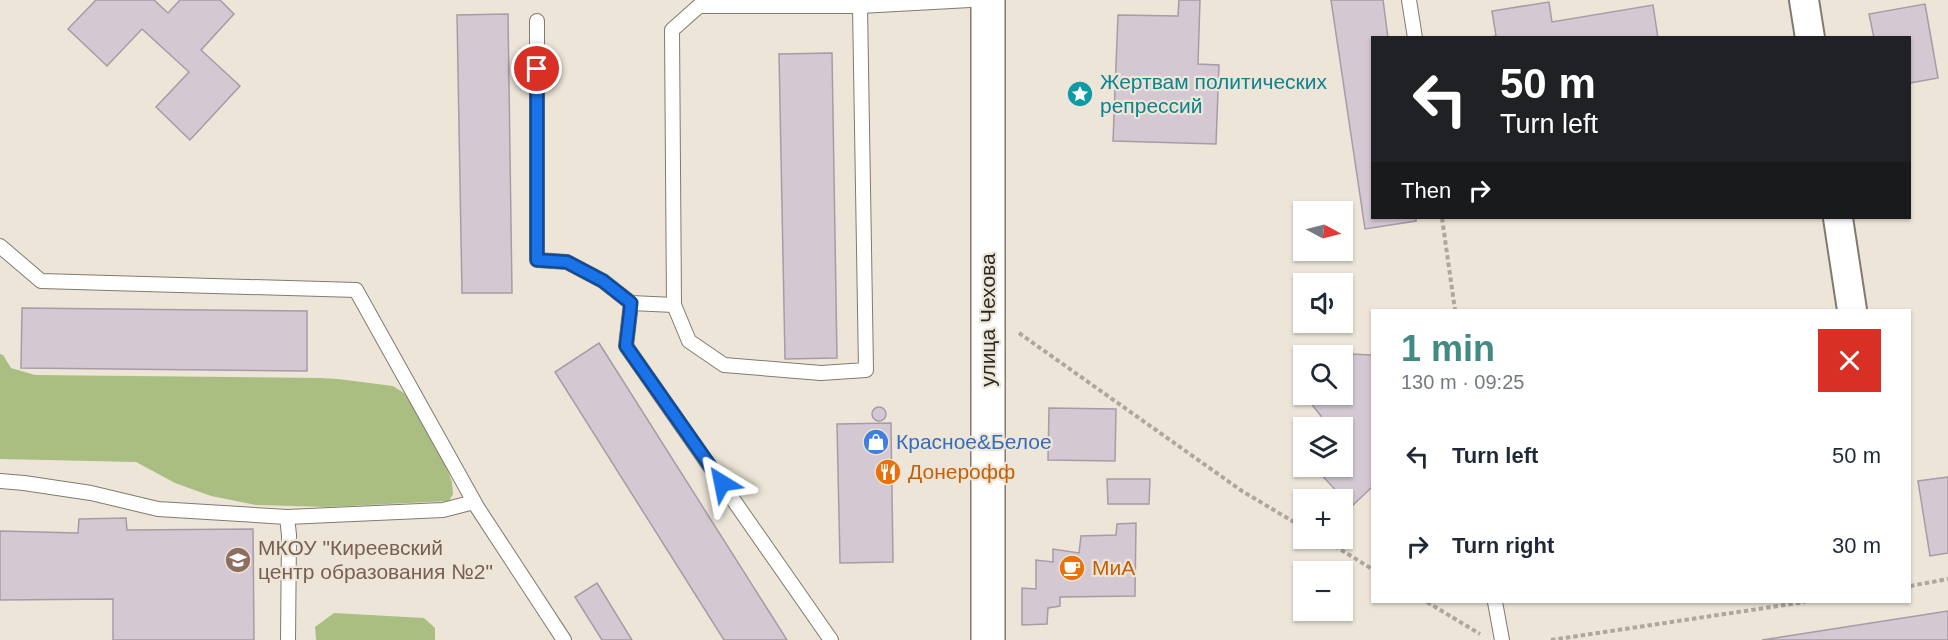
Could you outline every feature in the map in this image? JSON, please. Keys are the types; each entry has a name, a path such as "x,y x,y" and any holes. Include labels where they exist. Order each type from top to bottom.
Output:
{"main road":[{"name":"улица Чехова","path":"988,0 988,640"}],"street":[{"path":"1804,0 1810,36"},
{"path":"1838,219 1852,309"}],"lane":[{"path":"860,6 866,370 822,373 724,364 689,341 674,305 672,30 699,6 860,6 970,0"},
{"path":"1409,0 1415,36"},
{"path":"537,21 537,260 567,262 603,281 631,303 674,305"},
{"path":"0,246 41,281 356,290 474,502 564,640"},
{"path":"631,303 626,346 831,640"},
{"path":"0,481 91,493 158,509 287,517 443,510 474,502"},
{"path":"287,517 289,535 288,640"},
{"path":"1495,603 1502,640"}],"path":[{"path":"1442,219 1455,309"},
{"path":"1016,331 1242,491 1293,521"},
{"path":"1340,549 1371,568"},
{"path":"1911,586 1948,579"},
{"path":"1429,603 1482,634"},
{"path":"1551,640 1798,603"}],"green space":[{"path":"0,354 11,368 35,375 320,378 393,386 404,393 415,405 447,469 452,482 453,494 449,501 327,507 256,505 211,496 175,483 136,462 0,459"},
{"path":"334,613 424,618 435,628 435,640 316,640 315,627"}],"building":[{"path":"96,0 154,0 168,13 180,0 220,0 234,14 201,50 240,86 190,140 156,107 189,72 142,29 107,66 68,29"},
{"path":"1179,0 1200,0 1198,64 1219,65 1216,144 1113,141 1118,15 1178,16"},
{"path":"1331,0 1383,0 1388,36 1371,36 1371,219 1416,219 1416,221 1365,229"},
{"path":"1549,2 1552,22 1653,5 1658,36 1496,36 1492,11"},
{"path":"1925,4 1938,78 1911,83 1911,36 1874,36 1869,14"},
{"path":"508,14 512,293 462,293 457,15"},
{"path":"832,53 837,358 785,359 779,54"},
{"path":"22,308 307,311 307,371 21,368"},
{"path":"599,343 787,640 724,640 555,372"},
{"path":"1353,354 1371,355 1371,488 1353,505 1353,489 1334,489 1324,477 1353,477 1353,417 1321,416 1312,405 1353,405"},
{"path":"879,407 884,409 886,414 884,419 879,421 874,419 872,414 874,409"},
{"path":"1049,408 1116,409 1115,461 1048,460"},
{"path":"891,423 893,562 840,563 837,424"},
{"path":"1948,477 1948,553 1930,556 1918,481"},
{"path":"1107,479 1150,479 1149,504 1108,504"},
{"path":"126,518 127,530 253,529 254,640 113,640 113,599 0,600 0,531 78,533 79,519"},
{"path":"1136,523 1135,596 1060,597 1060,606 1048,608 1047,624 1022,625 1022,588 1036,589 1036,560 1053,562 1053,549 1079,553 1081,536 1116,535 1117,524"},
{"path":"597,583 632,640 602,640 575,597"},
{"path":"1948,611 1948,640 1762,640"}],"place":[{"name":"Жертвам политических репрессий","path":"1080,94"},
{"name":"Красное&Белое","path":"876,442"},
{"name":"Донерофф","path":"888,472"},
{"name":"МКОУ \"Киреевский центр образования №2\"","path":"238,560"},
{"name":"МиА","path":"1072,568"}],"route":[{"path":"537,69 537,260 567,262 603,281 631,303 626,346 722,483"}]}
